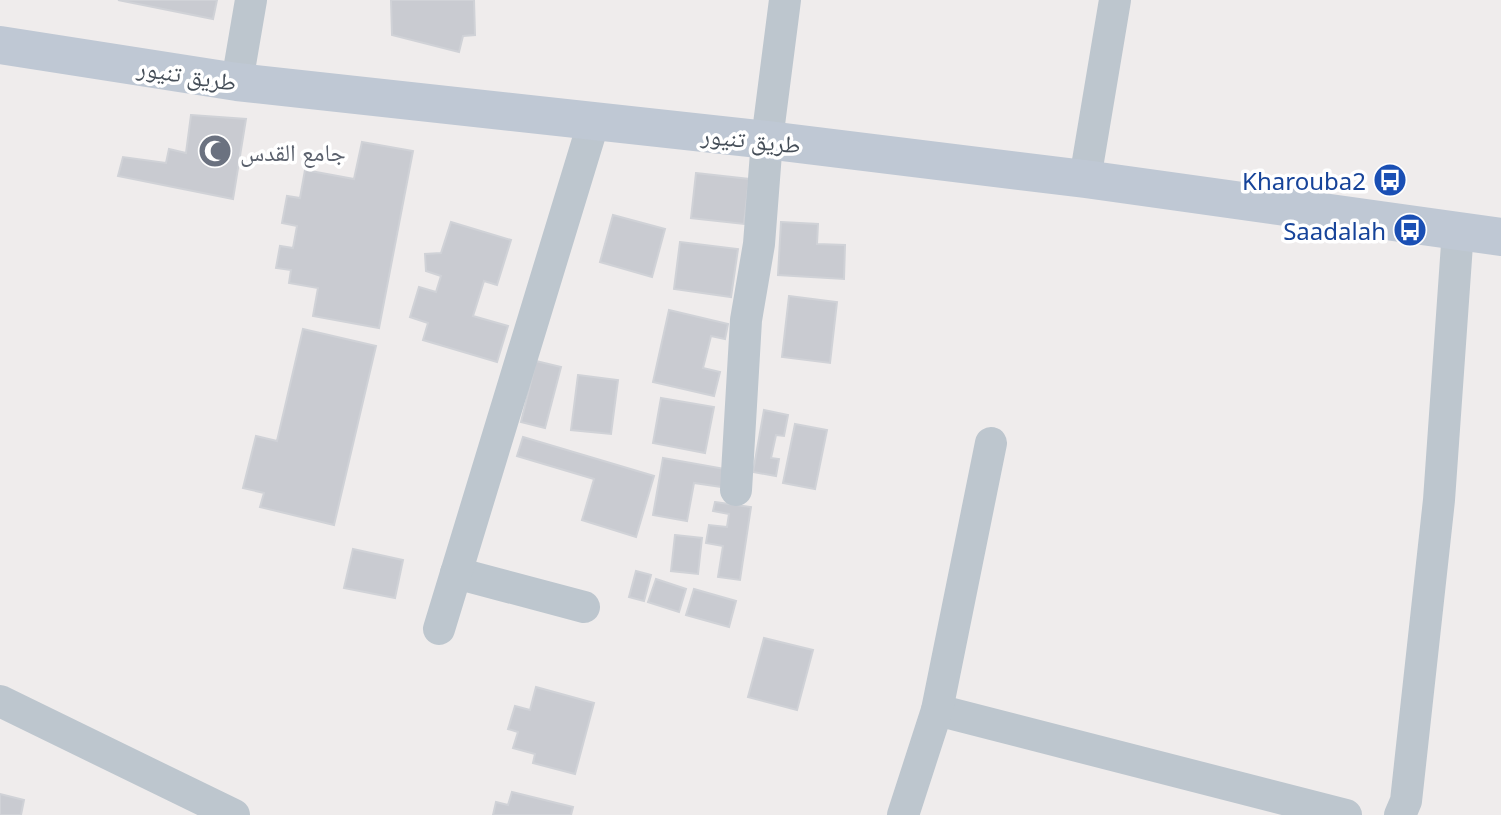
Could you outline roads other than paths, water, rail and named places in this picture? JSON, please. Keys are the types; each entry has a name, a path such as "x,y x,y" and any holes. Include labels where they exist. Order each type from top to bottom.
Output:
{"main road":[{"name":"طريق تنيور","path":"0,46 237,82 593,124 767,140 1085,179 1501,237"}],"street":[{"path":"237,82 251,0"},
{"path":"736,490 746,320 759,244 767,140 785,0"},
{"path":"1085,179 1115,0"},
{"path":"439,629 593,124"},
{"path":"1400,815 1406,801 1439,500 1458,230"},
{"path":"902,815 937,710 992,443"},
{"path":"456,573 584,607"},
{"path":"0,701 234,815"},
{"path":"937,710 1346,815"}],"place":[{"name":"جامع القدس","path":"215,151"},
{"name":"Kharouba2","path":"1390,180"},
{"name":"Saadalah","path":"1410,230"}]}
